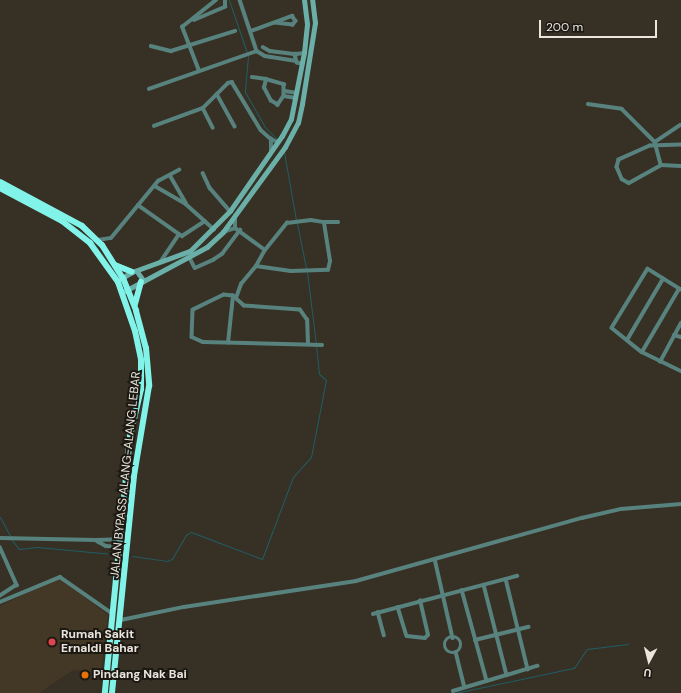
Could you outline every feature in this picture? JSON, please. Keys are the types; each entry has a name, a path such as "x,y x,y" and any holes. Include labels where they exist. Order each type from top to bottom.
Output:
{"highway":[{"name":"JALAN BYPASS ALANG-ALANG LEBAR","path":"0,182 45,204 82,226 98,240 124,278 136,311 146,348 149,386 114,614 105,693"},
{"name":"JALAN BYPASS ALANG-ALANG LEBAR","path":"0,188 48,213 76,231 99,254 117,281 135,331 142,377 130,436 122,538 123,553 120,620 112,693"},
{"path":"115,265 135,271"},
{"path":"136,311 135,300 142,281"}],"street":[{"path":"199,71 182,27 216,0"},
{"path":"189,22 226,7 225,0"},
{"path":"242,0 257,50 269,57 295,61 302,64"},
{"path":"117,281 135,271 160,264 190,251 214,229 230,211 282,136 291,119 304,52 306,29 304,0"},
{"path":"122,292 190,258 207,247 223,232 284,147 298,123 302,104 315,23 312,0"},
{"path":"251,31 275,22 292,16 296,21 293,26 275,22"},
{"path":"151,46 171,51 191,47 235,31"},
{"path":"263,47 270,51 296,54 304,52"},
{"path":"149,89 257,50"},
{"path":"269,57 270,51"},
{"path":"295,61 296,54"},
{"path":"252,78 266,79 284,83 284,96 278,105 271,101 264,88 266,79"},
{"path":"154,126 202,108 228,83 234,84 261,130 271,139 278,141"},
{"path":"285,91 296,95"},
{"path":"217,94 235,126"},
{"path":"284,96 296,95"},
{"path":"588,104 622,109 655,143 661,165"},
{"path":"202,108 213,128"},
{"path":"681,124 655,143 619,160 617,171 622,179 629,183 661,165 681,166"},
{"path":"271,139 271,151"},
{"path":"655,143 681,146"},
{"path":"98,240 111,238 158,181 179,170"},
{"path":"257,172 263,176"},
{"path":"203,173 210,188 230,211"},
{"path":"170,175 186,204"},
{"path":"253,178 258,183"},
{"path":"155,186 186,204 214,229"},
{"path":"138,206 185,237 205,221"},
{"path":"235,216 236,228"},
{"path":"228,343 235,297 241,284 256,266 280,229 294,221 338,222"},
{"path":"256,266 302,271 326,271 330,267 324,222"},
{"path":"223,232 236,228 265,250"},
{"path":"190,258 195,268 213,260 222,254 240,230"},
{"path":"160,264 179,234"},
{"path":"642,352 680,290 648,270 614,325 614,331 642,352 681,371"},
{"path":"135,271 142,281"},
{"path":"627,340 663,279"},
{"path":"310,345 307,320 300,310 244,306 235,297 220,296 193,310 194,339 228,343 310,345 320,345"},
{"path":"660,362 681,323"},
{"path":"674,335 681,337"},
{"path":"120,620 207,603 338,584 616,510 681,504"},
{"path":"0,538 96,540 122,538"},
{"path":"96,540 123,553"},
{"path":"0,547 17,585 0,596"},
{"path":"435,559 453,638 460,644 456,652 465,687"},
{"path":"0,602 56,576 114,614"},
{"path":"373,614 516,576"},
{"path":"506,579 528,669"},
{"path":"484,585 507,675"},
{"path":"462,590 486,681"},
{"path":"398,607 407,636 425,638 428,635 420,601"},
{"path":"378,612 384,635"},
{"path":"475,640 528,627"},
{"path":"453,638 448,640 445,647 448,652 456,652"},
{"path":"452,691 537,666"}],"shaded area":[{"name":"Rumah Sakit Ernaldi Bahar","path":"59,578 108,615 101,671 73,670 39,693 0,693 0,606"}],"waterway":[{"path":"229,0 247,53"},
{"path":"248,56 245,92 265,127 277,139"},
{"path":"284,152 296,220"},
{"path":"297,223 306,268"},
{"path":"307,272 316,344"},
{"path":"132,556 167,561 172,559 186,535 191,532 262,559 293,477 311,457 326,380 319,374 316,347"},
{"path":"0,517 10,536"},
{"path":"11,539 19,549 37,547 113,554"},
{"path":"455,693 574,668 587,649 628,644"}],"place":[{"name":"Rumah Sakit Ernaldi Bahar","path":"52,642"},
{"name":"Pindang Nak Bai","path":"85,675"}]}
